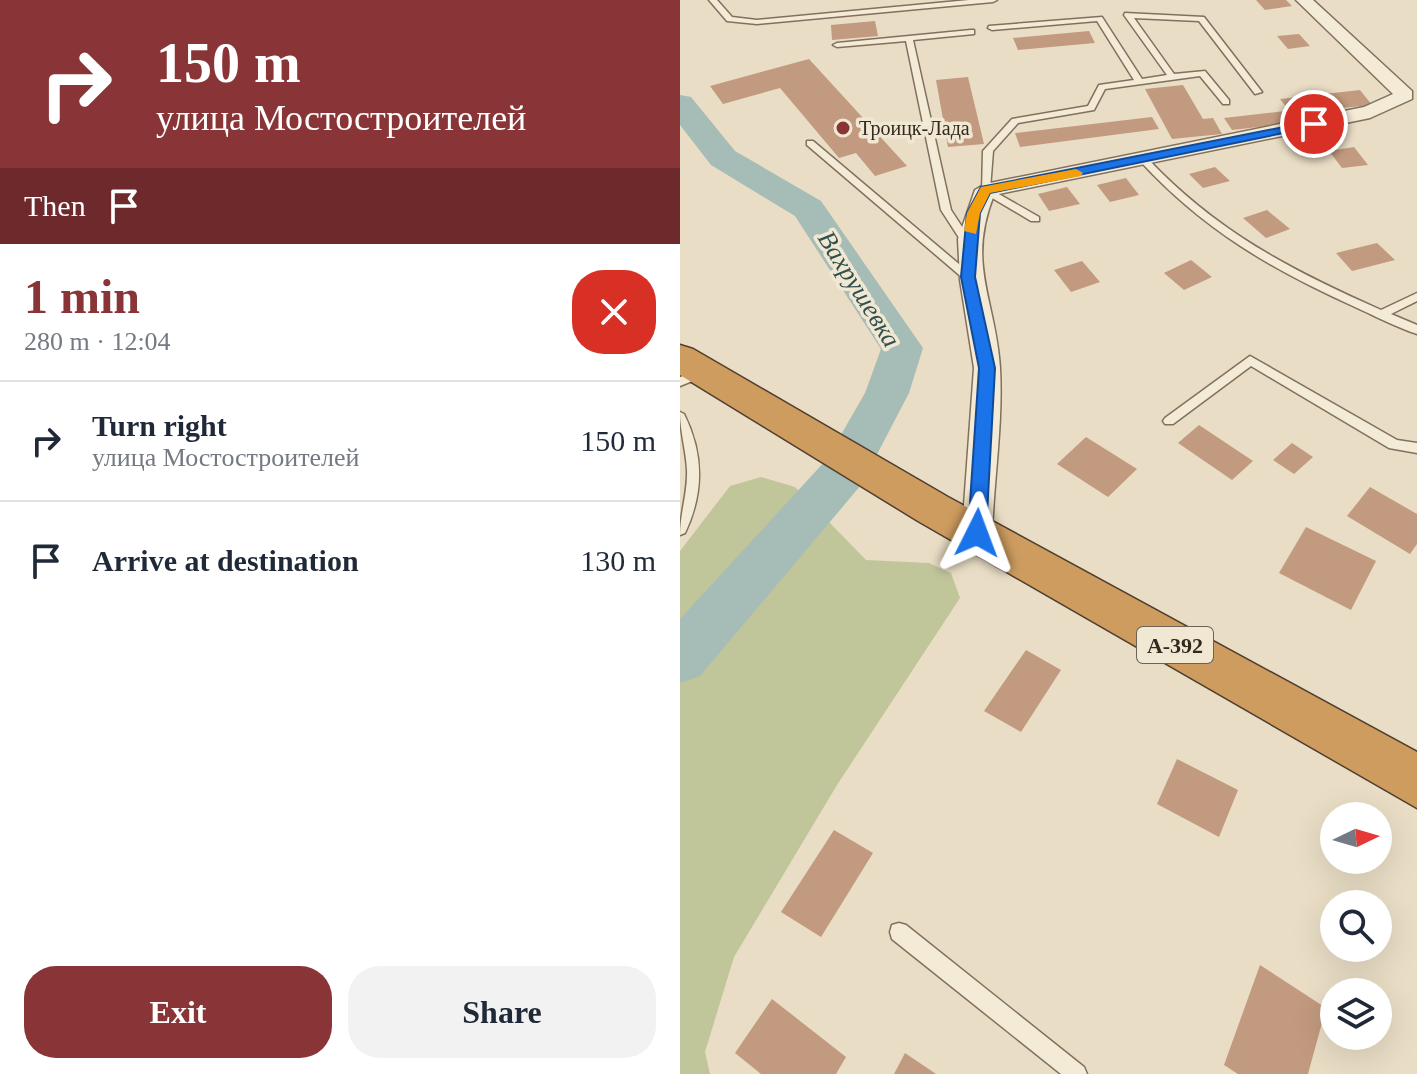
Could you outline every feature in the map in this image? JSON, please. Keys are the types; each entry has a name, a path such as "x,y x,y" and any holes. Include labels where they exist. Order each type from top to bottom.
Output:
{"highway":[{"name":"А-392","path":"688,371 774,413 933,509 1417,781"}],"street":[{"path":"977,533 987,368 968,277 973,213 985,190 1370,112 1411,95 1304,0"}],"lane":[{"path":"713,0 730,19 757,22 993,0"},
{"path":"1172,77 1128,15 1201,19 1258,92"},
{"path":"992,28 1099,19 1140,82"},
{"path":"837,45 971,32"},
{"path":"909,38 946,210 969,245"},
{"path":"1035,219 985,190 988,151 1015,121 1091,108 1102,87 1202,73 1226,102"},
{"path":"810,143 968,277"},
{"path":"1144,160 1172,194 1232,238 1417,330"},
{"path":"1381,314 1417,297"},
{"path":"1169,421 1250,360 1394,445 1417,448"},
{"path":"680,417 691,442 694,498 680,529"},
{"path":"899,932 1077,1074"}],"green space":[{"path":"761,477 795,487 866,560 929,563 951,573 960,598 837,785 734,957 705,1052 710,1074 680,1074 680,551 730,486"}],"building":[{"path":"1256,0 1286,0 1292,6 1265,10"},
{"path":"875,21 878,36 832,40 831,25"},
{"path":"1089,31 1095,43 1018,50 1013,38"},
{"path":"1299,34 1310,46 1288,49 1277,36"},
{"name":"Троицк-Лада","path":"809,59 907,166 875,176 856,153 839,158 780,88 723,104 710,86"},
{"path":"968,77 984,144 948,147 936,80"},
{"path":"1183,85 1203,119 1213,118 1222,134 1172,139 1145,89"},
{"path":"1360,90 1372,105 1291,113 1280,99"},
{"path":"1285,111 1294,123 1232,130 1224,118"},
{"path":"1152,117 1159,129 1020,147 1015,133"},
{"path":"1354,147 1368,165 1342,168 1329,151"},
{"path":"1215,167 1230,181 1203,188 1189,174"},
{"path":"1126,178 1139,195 1110,202 1097,185"},
{"path":"1067,187 1080,204 1049,211 1038,194"},
{"path":"1267,210 1290,229 1266,238 1243,218"},
{"path":"1377,243 1395,260 1352,271 1336,253"},
{"path":"1191,260 1212,277 1184,290 1164,273"},
{"path":"1082,261 1100,282 1071,292 1054,270"},
{"path":"1199,425 1253,461 1232,480 1178,443"},
{"path":"1086,437 1137,469 1108,497 1057,464"},
{"path":"1292,443 1313,457 1294,474 1273,460"},
{"path":"1370,487 1417,514 1417,544 1410,554 1347,516"},
{"path":"1306,527 1376,561 1351,610 1279,573"},
{"path":"1026,650 1061,670 1021,732 984,711"},
{"path":"1177,759 1238,790 1219,837 1157,804"},
{"path":"834,830 873,853 821,937 781,912"},
{"path":"1260,965 1320,1004 1320,1030 1308,1074 1238,1074 1224,1065"},
{"path":"772,999 846,1057 836,1074 761,1074 735,1053"},
{"path":"905,1053 936,1074 894,1074"}],"waterway":[{"name":"Вахрушевка","path":"680,104 723,158 808,209 902,348 887,393 844,472 680,658"}],"slow traffic":[{"path":"971,231 973,213 985,190 1076,173"}],"place":[{"name":"Троицк-Лада","path":"843,128"}],"route":[{"path":"977,533 987,368 980,322 968,277 973,213 985,190 1314,124"}]}
